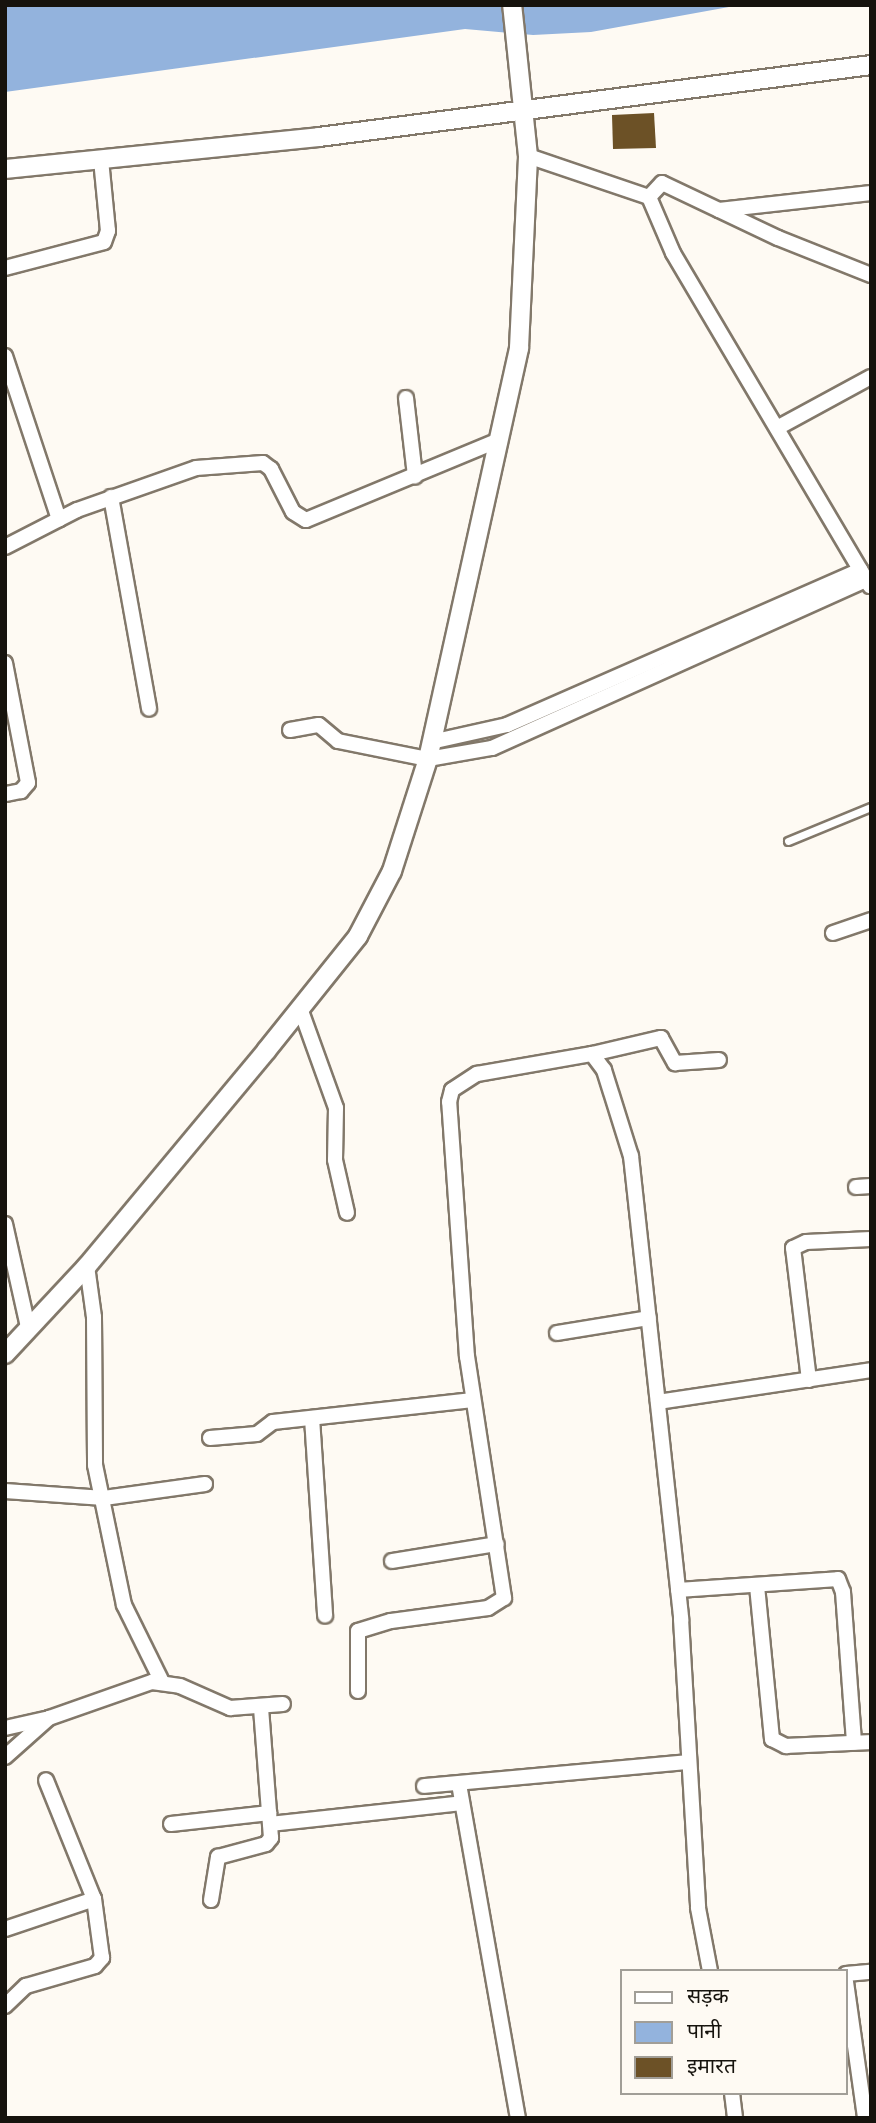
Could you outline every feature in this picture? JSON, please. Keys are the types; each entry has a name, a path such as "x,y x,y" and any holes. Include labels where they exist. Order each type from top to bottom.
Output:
{"street":[{"path":"5,1354 87,1266 300,1008 358,936 380,899 429,751 523,313 528,156 512,5"},
{"path":"5,169 524,110 871,65"},
{"path":"528,156 649,197 673,253 867,579"},
{"path":"5,268 104,242 108,230 102,159"},
{"path":"649,197 662,183 718,210 871,275"},
{"path":"718,210 871,193"},
{"path":"5,356 59,519"},
{"path":"777,428 871,377"},
{"path":"406,398 415,476"},
{"path":"5,547 59,519 111,497 196,468 262,463 271,469 293,512 306,520 497,441"},
{"path":"111,497 149,709"},
{"path":"429,751 507,726 648,662 867,579"},
{"path":"290,730 319,725 338,741 429,751 492,748 867,579"},
{"path":"648,662 654,677"},
{"path":"5,663 28,783 21,791 5,794"},
{"path":"833,933 871,920"},
{"path":"300,1008 336,1108 335,1160 347,1213"},
{"path":"358,1691 358,1631 503,1602 497,1544 473,1399 449,1102 452,1090 477,1074 592,1054 661,1038 675,1063 719,1060"},
{"path":"592,1054 604,1070 627,1133 678,1590 698,1908 710,1969"},
{"path":"856,1187 871,1186"},
{"path":"5,1224 28,1327"},
{"path":"809,1380 793,1248 806,1242 871,1239"},
{"path":"87,1266 94,1317 93,1436 104,1498 124,1605 162,1682"},
{"path":"557,1334 649,1318"},
{"path":"658,1402 871,1370"},
{"path":"210,1438 257,1434 269,1423 473,1399"},
{"path":"312,1418 325,1616"},
{"path":"5,1491 104,1498 205,1485"},
{"path":"392,1561 497,1544"},
{"path":"678,1590 757,1586 833,1577 841,1583 854,1743"},
{"path":"757,1586 772,1739 786,1746 871,1742"},
{"path":"5,1728 49,1718 137,1685 162,1682 230,1708 283,1704"},
{"path":"211,1900 215,1860 266,1844 269,1819 261,1707"},
{"path":"5,1757 49,1718"},
{"path":"424,1786 688,1762"},
{"path":"5,2006 34,1982 99,1963 102,1945 94,1899 46,1780"},
{"path":"458,1784 518,2118"},
{"path":"171,1824 462,1803"},
{"path":"5,1929 94,1899"},
{"path":"848,1974 871,1972"},
{"path":"848,1996 865,2118"},
{"path":"732,2095 735,2118"}],"lane":[{"path":"788,841 871,807"}],"water":[{"path":"5,5 740,5 591,32 533,35 465,29 5,92"}],"building":[{"path":"654,113 656,148 613,149 612,115"}]}
